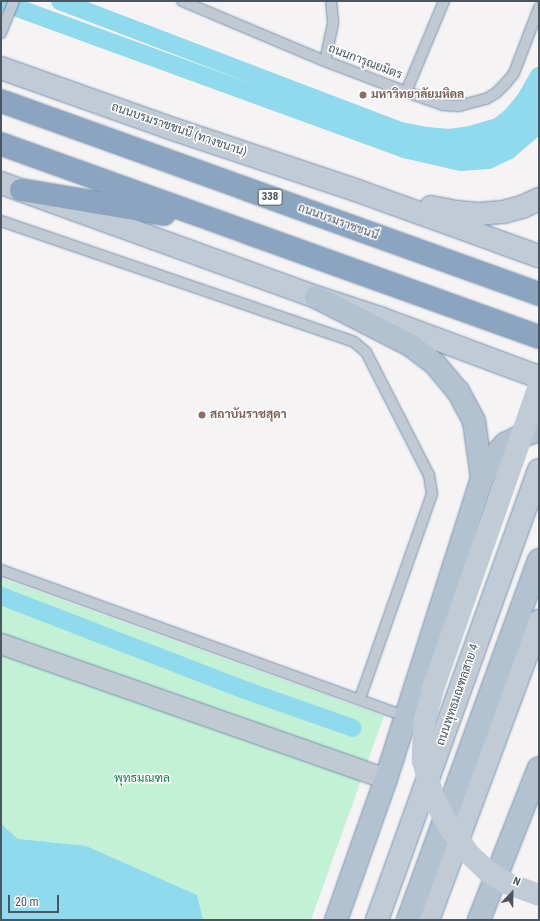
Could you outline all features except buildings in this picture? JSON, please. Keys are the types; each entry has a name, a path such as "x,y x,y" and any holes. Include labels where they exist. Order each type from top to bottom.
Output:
{"highway":[{"path":"1,94 41,115"},
{"name":"ถนนบรมราชชนนี","path":"1,101 539,294"},
{"path":"1,144 218,224 539,337"},
{"path":"11,186 218,224"}],"main road":[{"name":"ถนนบรมราชชนนี (ทางขนาน)","path":"1,68 176,130 358,191"},
{"path":"11,186 316,297 380,318 539,377"},
{"path":"358,191 456,212 479,214 503,212 522,207 539,199"},
{"path":"358,191 539,256"},
{"path":"316,297 410,345 435,364 458,391 474,421 482,478"},
{"path":"539,386 434,685 424,724 423,761 433,797 448,825 468,853 492,874 509,884 539,895"},
{"path":"336,920 386,779 482,478 495,455 505,444 539,430"},
{"name":"ถนนพุทธมณฑลสาย 4","path":"377,920 539,470"},
{"path":"408,920 539,560"},
{"path":"428,920 539,621"},
{"path":"479,920 539,768"}],"street":[{"path":"1,644 386,779"}],"lane":[{"path":"1,33 14,1"},
{"name":"ถนนการุณยมิตร","path":"184,1 325,61 406,92 443,105 459,106 475,103 496,93 514,73 539,8"},
{"path":"325,61 333,22 331,1"},
{"path":"406,92 444,1"},
{"path":"1,221 354,342 366,352 429,476 432,494 360,699"},
{"path":"1,570 405,716"}],"green space":[{"name":"พุทธมณฑล","path":"1,578 384,716 311,920 1,920"}],"water":[{"path":"1,824 18,839 86,846 197,895 203,920 1,920"}],"waterway":[{"path":"60,1 401,131 427,136 449,138 470,135 498,127 511,117 525,100 539,76"},
{"path":"1,2 404,149 461,162 488,160 509,150 530,132 539,114"},
{"path":"435,147 449,149 488,146 518,133 539,99"},
{"path":"1,596 245,690 353,728"}],"place":[{"name":"มหาวิทยาลัยมหิดล","path":"363,95"},
{"name":"สถาบันราชสุดา","path":"202,415"}]}
